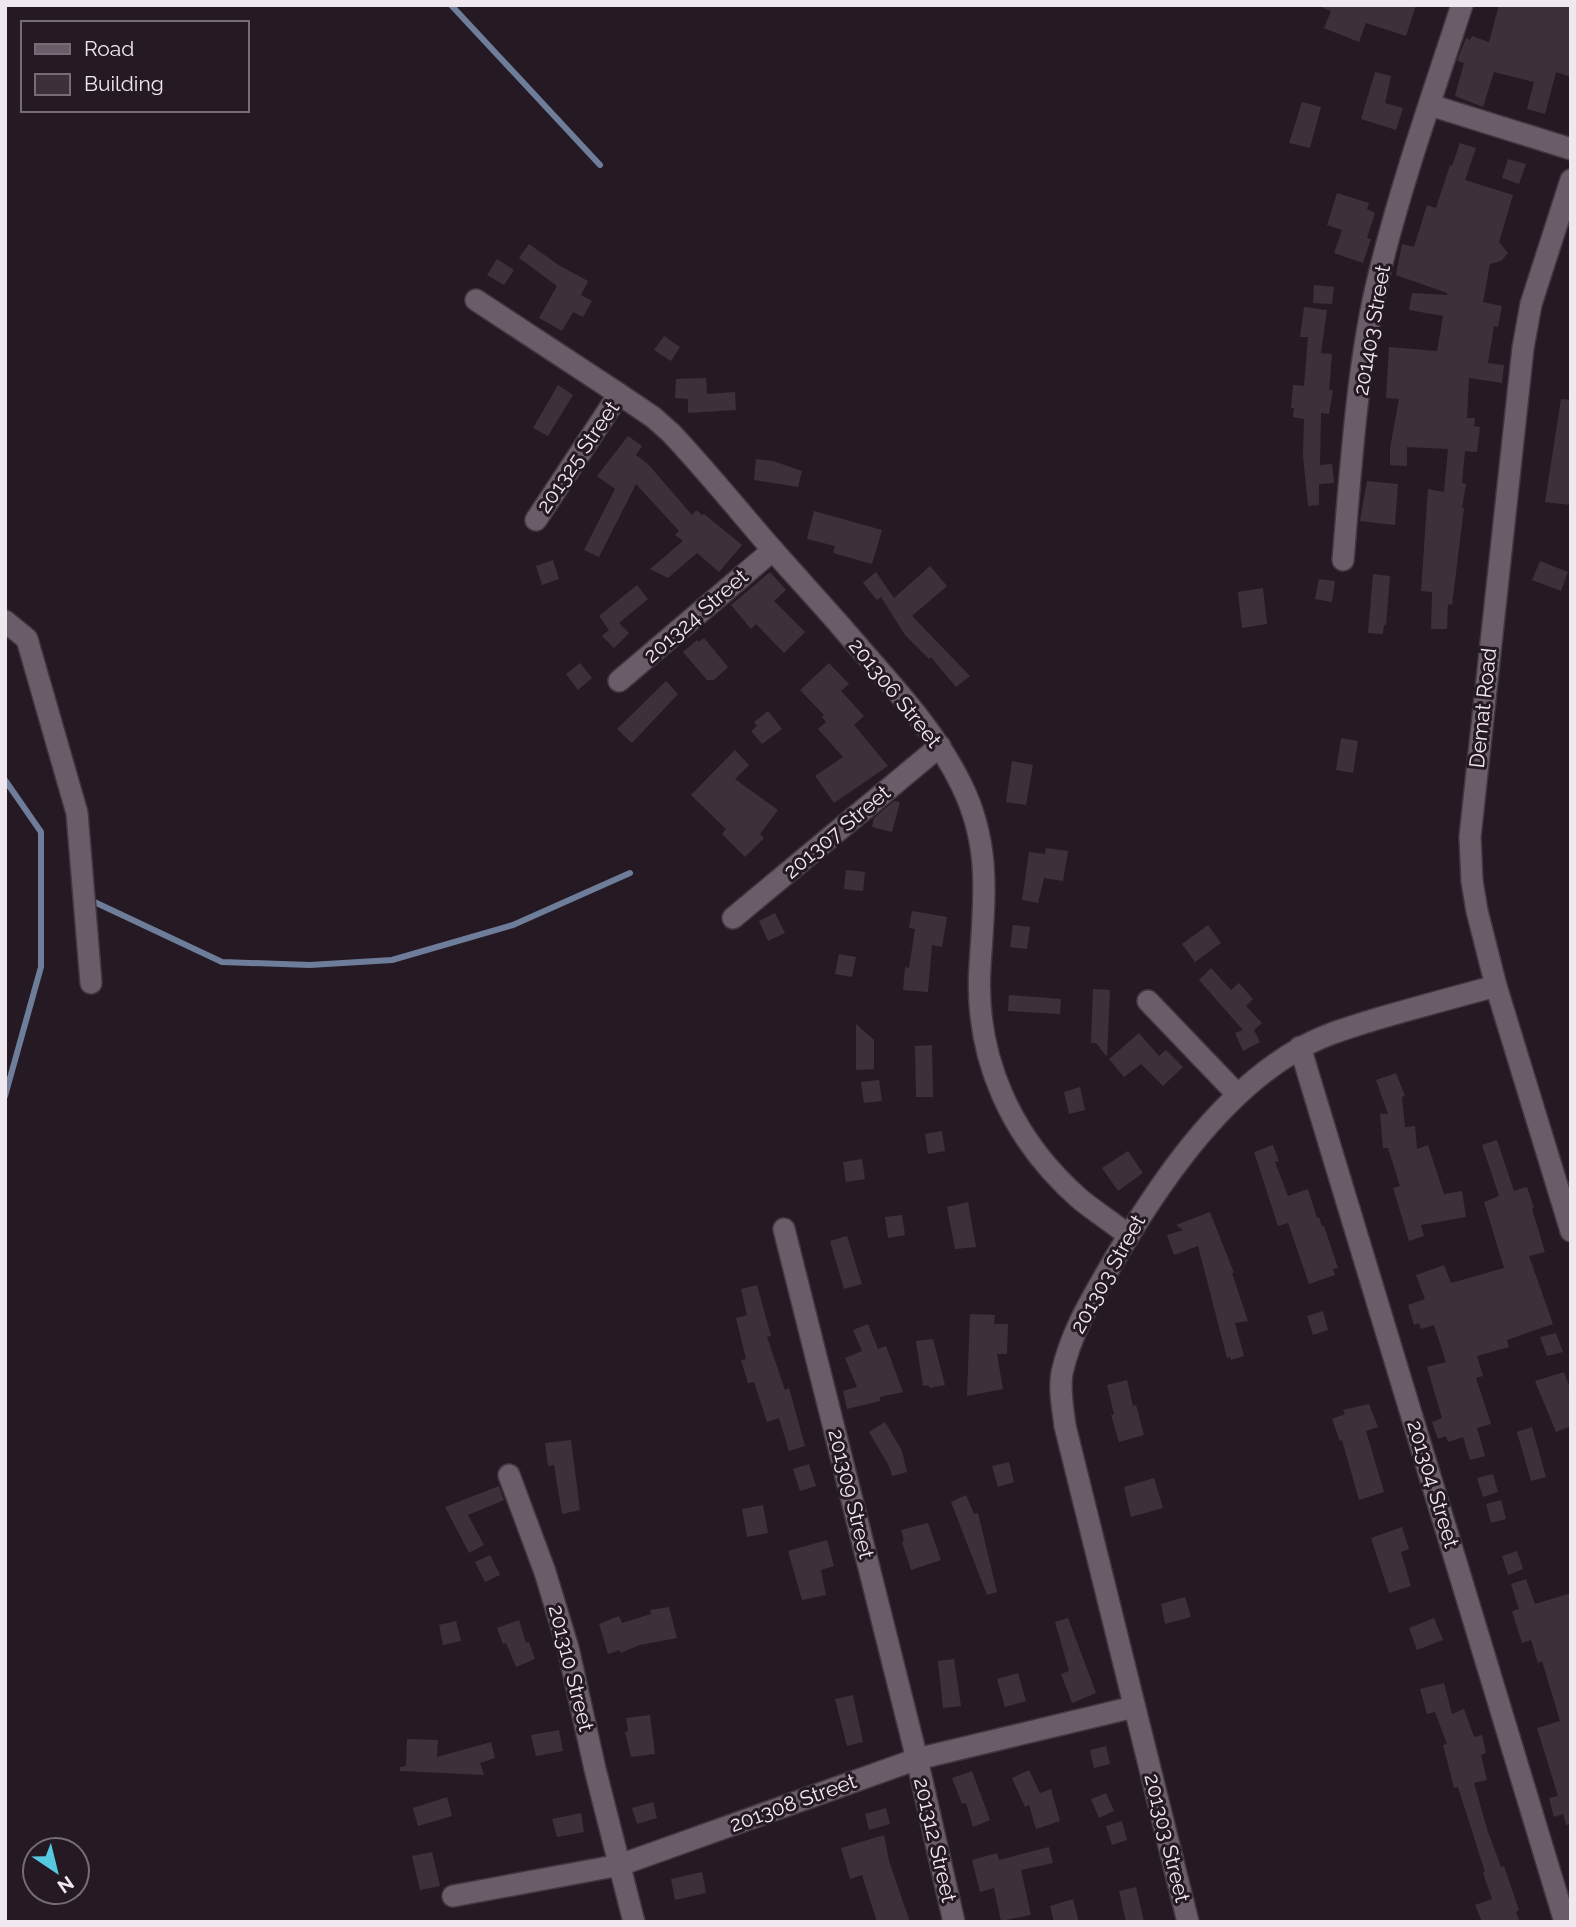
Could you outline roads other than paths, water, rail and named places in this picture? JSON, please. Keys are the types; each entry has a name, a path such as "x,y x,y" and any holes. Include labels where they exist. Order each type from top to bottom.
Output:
{"street":[{"name":"201403 Street","path":"1343,560 1363,370 1376,288 1394,220 1462,5"},
{"path":"1430,105 1571,149"},
{"name":"Demat Road","path":"1571,180 1531,304 1523,348 1470,837 1472,881 1477,911 1496,986 1563,1179 1571,1231"},
{"name":"201306 Street","path":"476,300 620,394 671,433 926,724 962,785 979,837 985,890 978,1005 990,1064 1008,1107 1039,1156 1082,1200 1128,1235"},
{"name":"201325 Street","path":"536,520 620,394"},
{"name":"201324 Street","path":"619,681 773,550"},
{"path":"5,621 27,639 77,813 91,984"},
{"name":"201307 Street","path":"733,918 940,746"},
{"name":"201303 Street","path":"1188,1922 1065,1426 1060,1395 1070,1343 1083,1311 1155,1192 1237,1094 1300,1047 1335,1032 1496,986"},
{"path":"1147,1001 1237,1094"},
{"name":"201304 Street","path":"1300,1047 1565,1922"},
{"name":"201309 Street","path":"784,1229 917,1759"},
{"name":"201310 Street","path":"509,1475 545,1572 568,1648 634,1922"},
{"name":"201308 Street","path":"453,1896 620,1865 917,1759 1134,1707"},
{"name":"201312 Street","path":"917,1759 954,1922"}],"waterway":[{"path":"451,5 600,165"},
{"path":"5,780 41,832 41,967 5,1096"},
{"path":"88,899 222,962 310,965 392,960 513,925 630,873"}]}
